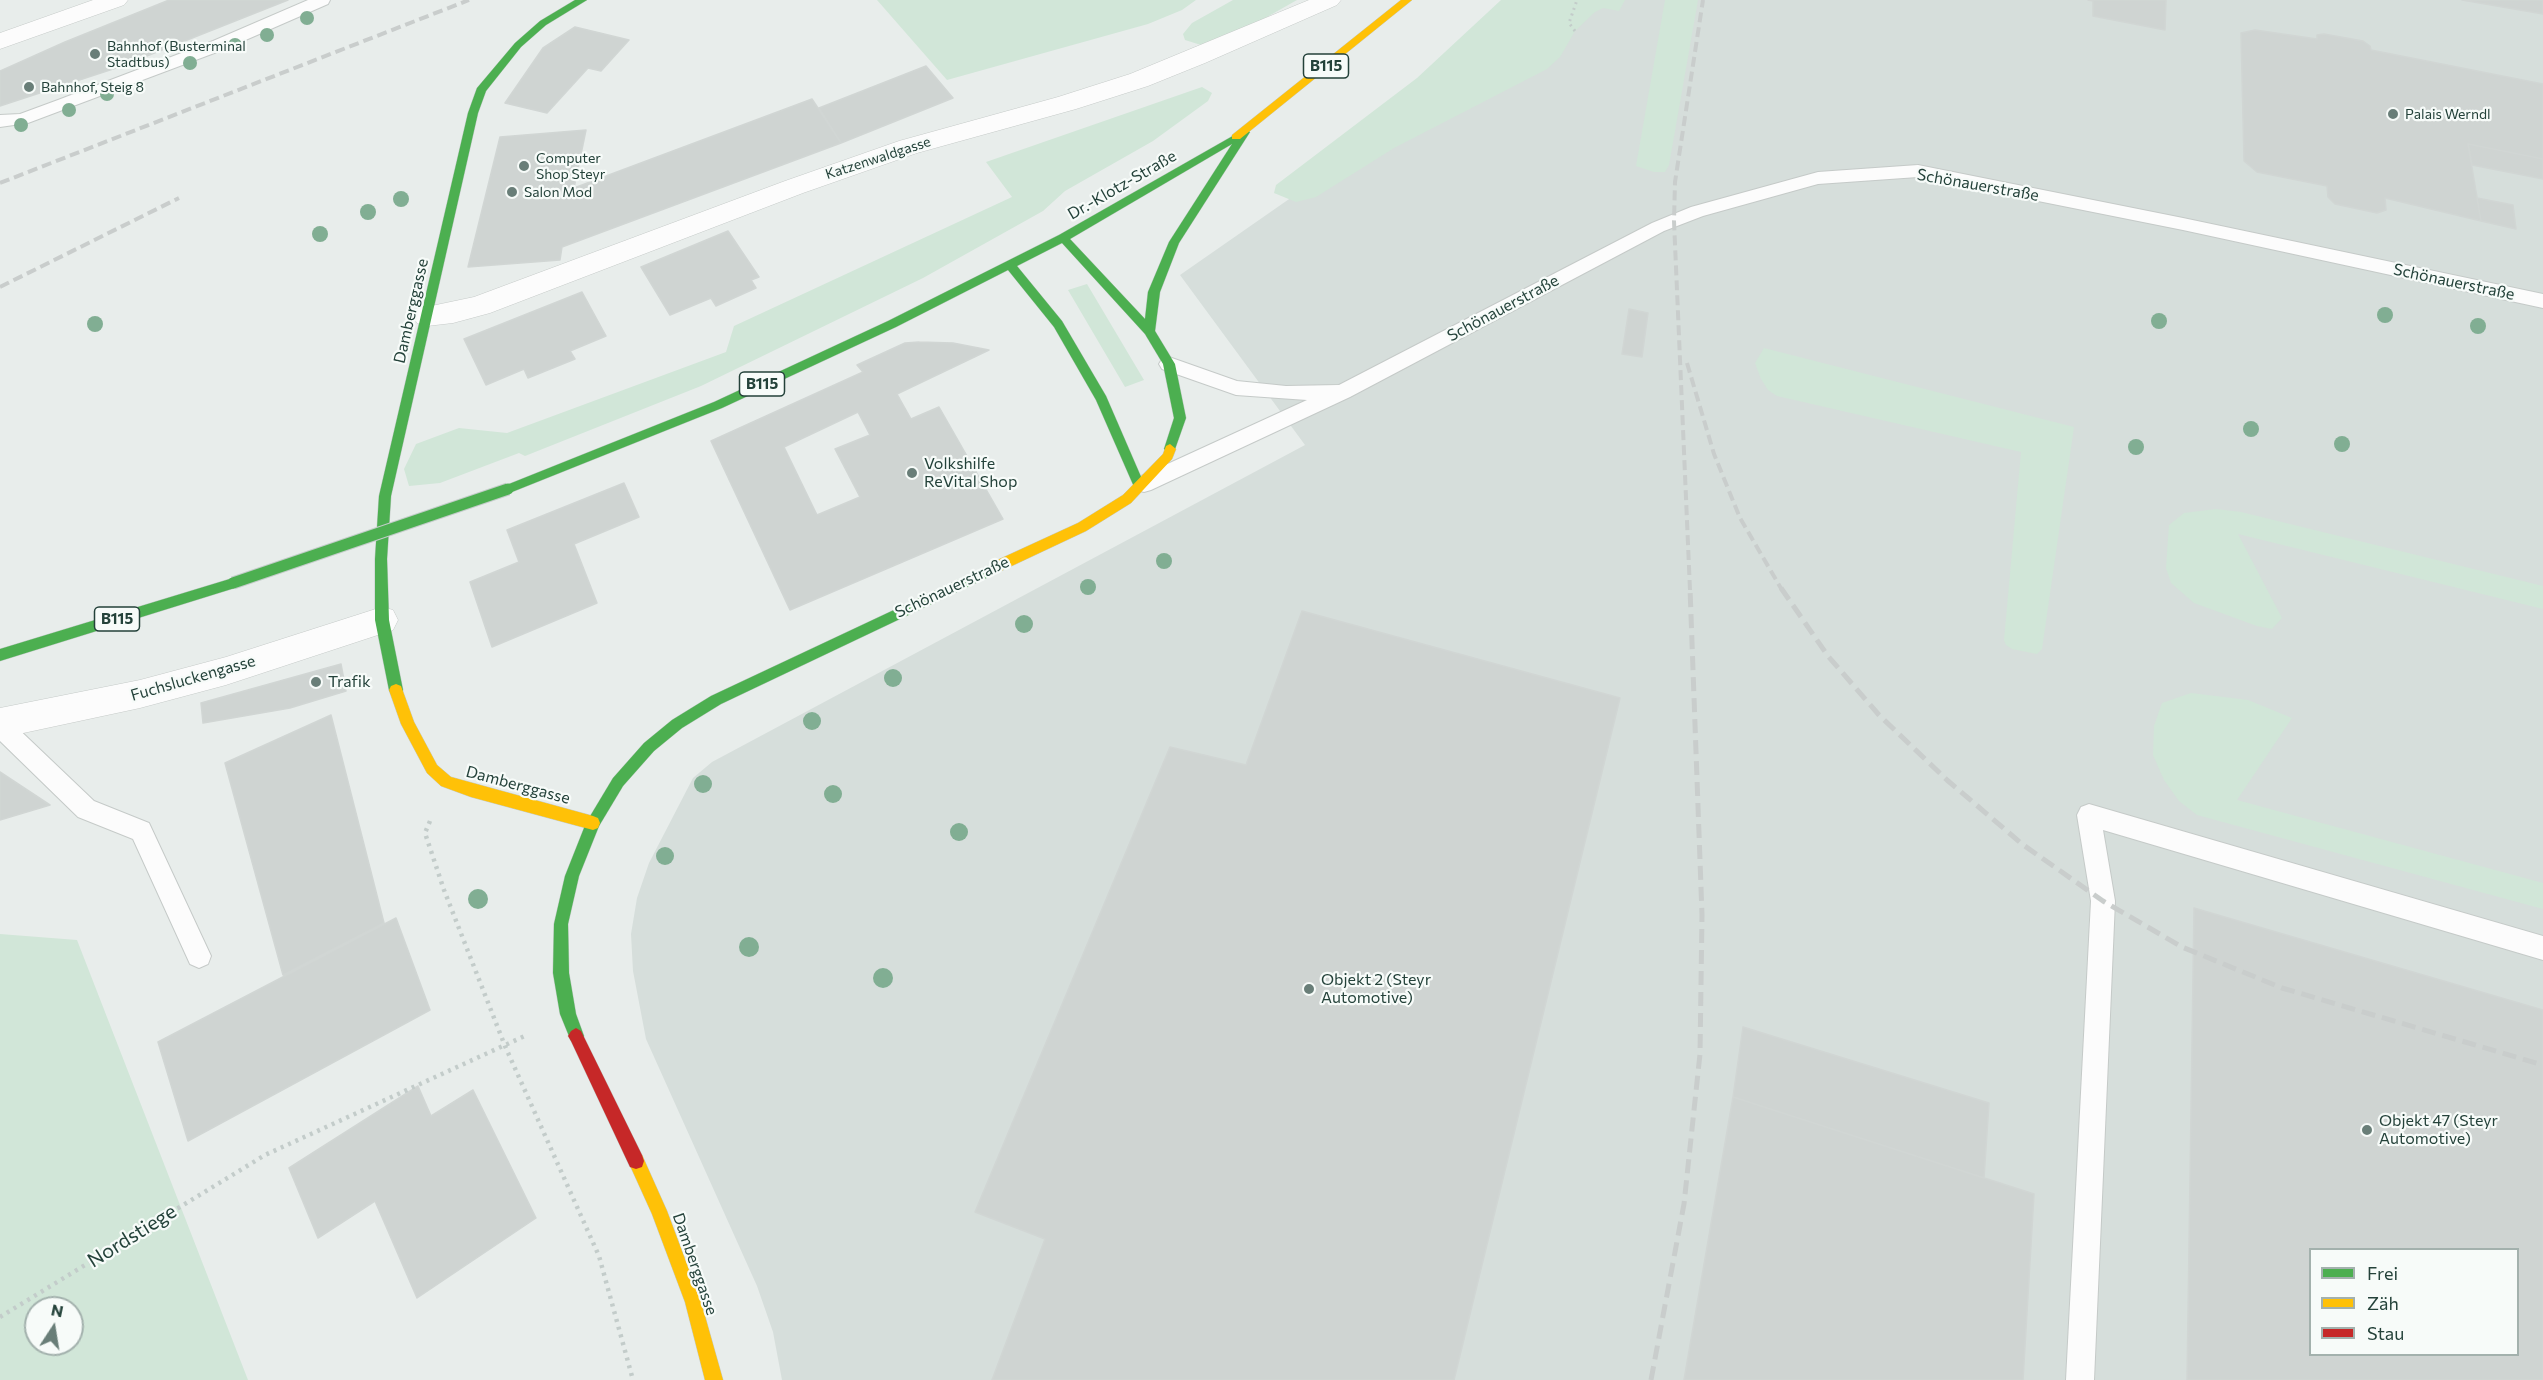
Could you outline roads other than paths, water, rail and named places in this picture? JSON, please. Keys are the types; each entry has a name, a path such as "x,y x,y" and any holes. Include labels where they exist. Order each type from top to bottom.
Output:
{"street":[{"path":"0,41 116,0"},
{"name":"Damberggasse","path":"582,0 543,23 518,45 481,90 473,113 385,496 381,559 382,620 395,687 408,724 432,770 446,782 471,791 593,823 572,876 561,924 561,973 568,1014 578,1042 612,1108 659,1211 693,1302 714,1380"},
{"name":"Katzenwaldgasse","path":"427,316 453,313 480,306 794,186 908,147 1067,103 1139,80 1329,0"},
{"name":"Dr.-Klotz-Straße","path":"1139,486 1168,456 1180,418 1169,364 1149,331 1063,238 1245,132 1407,0"},
{"name":"Dr.-Klotz-Straße","path":"1149,331 1154,292 1174,242 1245,132"},
{"name":"B115","path":"0,655 233,583 508,489 718,405 883,328 1063,238"},
{"path":"1010,265 1058,324 1102,399 1139,486"},
{"name":"Schönauerstraße","path":"593,823 618,782 649,747 677,724 716,700 1082,527 1127,499 1139,486"},
{"name":"Fuchsluckengasse","path":"0,724 140,694 226,670 382,620"}],"lane":[{"path":"0,121 22,119 64,104 219,45 322,0"},
{"name":"Schönauerstraße","path":"1139,486 1343,392 1658,227 1697,211 1818,178 1918,171 2183,224 2543,301"},
{"path":"1658,227 1663,207"},
{"name":"Schönauerstraße","path":"1169,364 1236,388 1286,393 1343,392"},
{"path":"0,724 86,809 141,831 199,956"},
{"path":"2080,1380 2103,902 2089,815 2543,948"}],"railway":[{"path":"0,183 469,0"},
{"path":"1690,590 1674,221 1675,182 1703,0"},
{"path":"0,287 179,198"},
{"path":"1687,363 1714,454 1740,518 1782,590"},
{"path":"1651,1380 1684,1204 1700,1054 1702,915 1690,588"},
{"path":"1781,588 1828,656 1879,715 1947,780 2022,844 2103,901 2182,947 2282,988 2543,1065"}],"place":[{"name":"Bahnhof (Busterminal Stadtbus)","path":"95,54"},
{"name":"Bahnhof, Steig 8","path":"29,87"},
{"name":"Palais Werndl","path":"2393,114"},
{"name":"Computer Shop Steyr","path":"524,166"},
{"name":"Salon Mod","path":"512,192"},
{"name":"Volkshilfe ReVital Shop","path":"912,473"},
{"name":"Trafik","path":"316,682"},
{"name":"Objekt 2 (Steyr Automotive)","path":"1309,989"},
{"name":"Objekt 47 (Steyr Automotive)","path":"2367,1130"}]}
